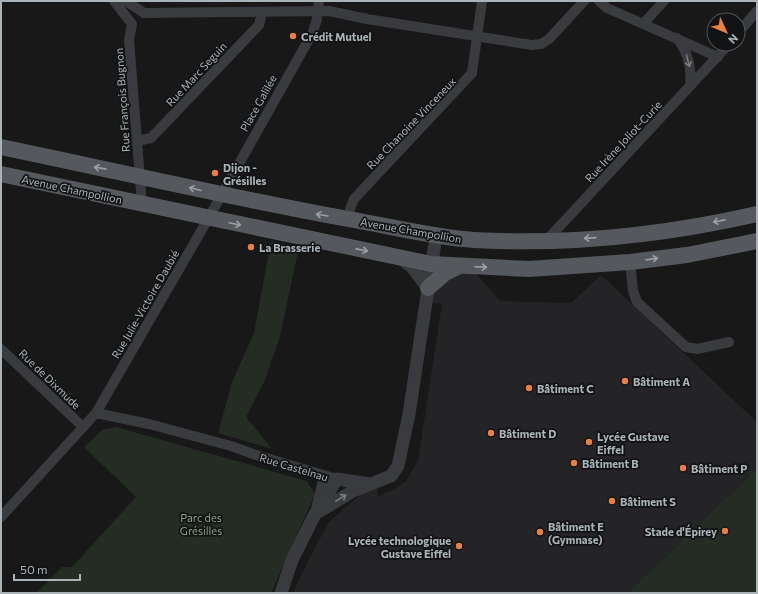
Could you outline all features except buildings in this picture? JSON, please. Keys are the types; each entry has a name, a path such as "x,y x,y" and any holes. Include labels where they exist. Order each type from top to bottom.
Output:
{"main road":[{"name":"Avenue Champollion","path":"1,148 139,175 215,207 400,258 431,264 529,269 630,262 687,255 757,241"},
{"name":"Avenue Champollion","path":"1,174 142,204 215,207 349,219 436,236 474,240 546,241 611,237 681,229 757,214"},
{"path":"428,288 445,274 459,266"}],"street":[{"path":"114,1 132,24 144,13"},
{"path":"126,1 144,13 262,13 318,6 532,45 541,44 549,39 584,1"},
{"name":"Rue Chanoine Vinceneux","path":"349,219 350,209 354,199 472,73 482,1"},
{"path":"599,1 607,8 644,23 718,57"},
{"path":"644,23 664,1"},
{"name":"Place Galilée","path":"215,207 312,32 318,6"},
{"path":"746,24 757,11"},
{"name":"Rue Marc Seguin","path":"137,141 151,138 259,25 262,13"},
{"name":"Rue François Bugnon","path":"132,24 129,40 139,175"},
{"path":"677,38 684,48 688,60 691,76 690,86"},
{"name":"Rue Irène Joliot-Curie","path":"546,241 722,52"},
{"path":"139,175 142,204"},
{"name":"Rue Julie-Victoire Daubié","path":"96,413 215,207"},
{"name":"Rue Castelnau","path":"96,413 150,424 231,446 256,456 336,479 369,484 391,476 398,466 409,414 436,236"},
{"path":"400,258 412,267 428,288"},
{"path":"630,262 633,291 637,302 686,346 697,349 729,342"},
{"name":"Rue de Dixmude","path":"1,349 83,427"},
{"path":"1,517 96,413"},
{"path":"315,514 324,476"},
{"path":"280,593 292,560 315,514 336,479"},
{"path":"315,514 353,491 369,484"}],"shaded area":[{"name":"Lycée Gustave Eiffel","path":"431,264 475,273 500,301 571,303 601,275 757,422 757,468 628,593 293,593 329,522 376,481 378,496 395,489 406,481 418,461 442,304 426,302"}],"green space":[{"path":"271,241 299,247 280,336 265,380 246,417 272,449 218,433 232,382 254,333"},
{"name":"Parc des Grésilles","path":"116,427 307,481 315,494 271,593 36,593 62,567 72,567 136,497 84,447 102,430"},
{"name":"Stade d'Épirey","path":"757,468 757,593 628,593"}],"place":[{"name":"Crédit Mutuel","path":"293,36"},
{"name":"Dijon - Grésilles","path":"215,173"},
{"name":"La Brasserie","path":"251,247"},
{"name":"Bâtiment A","path":"625,381"},
{"name":"Bâtiment C","path":"529,388"},
{"name":"Bâtiment D","path":"491,433"},
{"name":"Lycée Gustave Eiffel","path":"589,442"},
{"name":"Bâtiment B","path":"574,463"},
{"name":"Bâtiment P","path":"683,468"},
{"name":"Bâtiment S","path":"612,501"},
{"name":"Stade d'Épirey","path":"725,531"},
{"name":"Bâtiment E (Gymnase)","path":"540,532"},
{"name":"Lycée technologique Gustave Eiffel","path":"459,546"}]}
